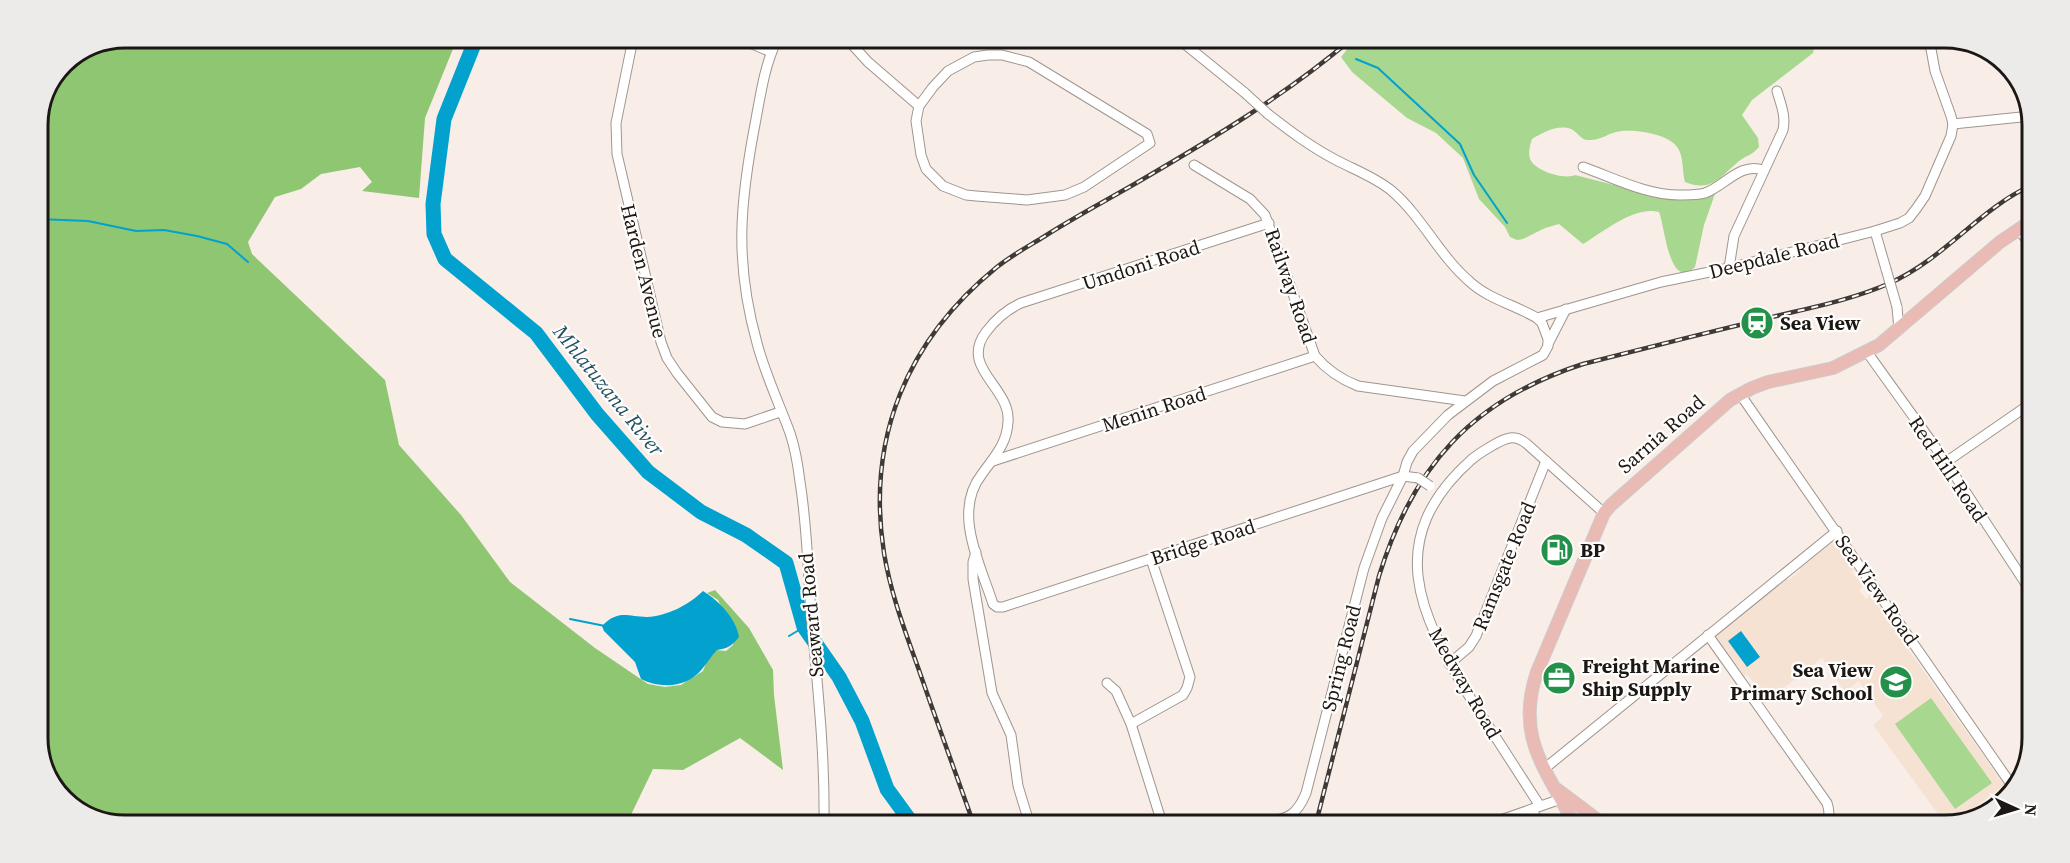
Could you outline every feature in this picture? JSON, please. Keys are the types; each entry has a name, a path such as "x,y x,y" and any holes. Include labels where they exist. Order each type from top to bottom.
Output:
{"main road":[{"name":"Sarnia Road","path":"1569,815 1544,769 1532,740 1528,712 1532,686 1604,513 1730,400 1768,382 1833,368 1867,352 1890,338 2000,242 2022,227"},
{"path":"1558,793 1589,815"}],"street":[{"name":"Harden Avenue","path":"631,48 616,123 617,154 624,192 661,342 677,373 712,417 722,422 746,423 780,412"},
{"path":"762,48 771,52"},
{"name":"Seaward Road","path":"773,48 762,84 744,186 741,261 757,344 789,432 801,484 819,711 824,815"},
{"path":"855,48 867,62 919,106"},
{"path":"1190,48 1309,145 1376,179 1392,191 1409,208 1456,269 1469,282 1483,292 1537,318 1547,332 1548,346"},
{"path":"1931,48 1935,71 1949,106 1953,124 2022,117"},
{"path":"1002,55 1029,62 1053,76 1148,134 1150,143 1084,187 1065,195 1027,200 966,195 944,186 927,169 917,137 916,121 919,106 933,87 954,67 974,57 1002,55"},
{"path":"1729,268 1734,236 1783,130 1784,112 1777,91"},
{"name":"Deepdale Road","path":"1537,318 1661,282 1729,268 1900,223 1909,218 1925,196 1948,144 1953,124"},
{"name":"Railway Road","path":"1194,165 1250,200 1265,215 1315,356 1333,374 1358,386 1465,401"},
{"path":"1583,167 1634,186 1665,194 1681,195 1705,193 1745,169 1754,167 1763,170"},
{"name":"Umdoni Road","path":"993,461 1007,433 1008,414 1005,402 981,367 980,343 992,324 1013,307 1269,223"},
{"path":"2018,229 2022,234"},
{"path":"1875,231 1897,307 1899,330"},
{"path":"1548,346 1566,309"},
{"name":"Spring Road","path":"1291,815 1300,807 1306,793 1364,568 1382,518 1413,451 1429,432 1465,401 1493,381 1538,360 1548,346"},
{"name":"Red Hill Road","path":"1867,352 1946,462 2022,578"},
{"name":"Menin Road","path":"993,461 1315,356"},
{"name":"Sea View Road","path":"1740,394 2008,779"},
{"path":"1946,462 2022,410"},
{"name":"Medway Road","path":"1537,815 1537,808 1449,664 1427,618 1420,594 1417,570 1419,540 1428,514 1454,476 1474,457 1510,438 1518,438 1527,444 1604,513"},
{"path":"993,461 981,474 969,497 968,522 976,552 973,562 973,579 992,693 1011,735 1018,786 1027,815"},
{"name":"Ramsgate Road","path":"1449,664 1469,647 1476,636 1546,461"},
{"path":"1403,476 1418,478 1441,492"},
{"name":"Bridge Road","path":"976,552 993,604 997,607 1004,607 1403,476"},
{"path":"1544,769 1837,531"},
{"path":"1131,724 1183,695 1190,677 1150,559"},
{"path":"1708,635 1827,803 1829,815"},
{"path":"1107,683 1116,691 1131,724 1159,815"},
{"path":"1516,815 1537,808 1558,793"}],"shaded area":[{"name":"Sea View Primary School","path":"1832,540 1863,586 1859,590 1866,599 1870,595 2000,779 1986,779 1986,799 1972,809 1939,815 1873,725 1883,716 1859,681 1845,692 1822,658 1761,706 1748,687 1754,683 1747,674 1742,678 1714,636 1782,579 1790,579 1800,570 1802,564"}],"green space":[{"path":"125,48 453,48 425,118 419,198 362,191 372,182 360,167 321,174 301,189 275,197 248,242 252,254 385,380 399,445 461,515 510,582 595,648 648,684 665,687 681,685 703,671 709,656 716,650 726,651 733,645 735,635 718,600 707,593 715,590 749,628 773,670 783,770 740,738 683,770 653,769 631,815 125,815 110,814 95,809 70,793 54,768 48,743 48,120 54,95 70,70 95,54 110,49"},
{"path":"1348,48 1814,48 1813,53 1752,100 1742,115 1758,138 1759,147 1709,184 1694,185 1685,182 1679,150 1675,144 1660,136 1623,131 1587,140 1571,129 1561,128 1550,130 1532,139 1530,159 1538,167 1550,173 1564,176 1575,175 1673,200 1706,196 1716,191 1704,225 1695,267 1686,272 1679,271 1674,264 1659,212 1649,211 1630,216 1583,244 1559,224 1523,239 1517,240 1510,237 1505,227 1479,199 1463,158 1436,133 1407,118 1352,72 1341,57"},
{"path":"1931,698 1989,779 1986,779 1986,787 1955,809 1895,724"}],"water":[{"path":"703,591 726,611 739,637 730,646 717,650 702,669 689,680 665,685 641,679 635,662 604,631 602,626 613,617 623,615 647,617 670,612"},
{"path":"1741,631 1760,657 1747,667 1728,641"}],"waterway":[{"name":"Mhlatuzana River","path":"472,48 444,119 433,204 434,234 445,259 536,333 597,414 648,472 701,512 746,535 786,563 804,627 839,677 862,721 887,789 906,815"},
{"path":"1356,59 1378,68 1460,144 1474,175 1507,223"},
{"path":"48,219 88,221 136,231 164,230 197,236 227,244 248,262"},
{"path":"570,619 605,626"},
{"path":"789,636 804,627"}],"railway":[{"path":"971,815 900,616 884,553 880,511 881,470 888,431 900,394 917,359 939,326 997,267 1056,229 1246,116 1298,81 1341,48"},
{"path":"1318,815 1379,576 1393,537 1429,470 1452,442 1479,418 1509,397 1544,379 1583,364 1830,303 1890,283 1928,261 1995,207 2022,190"}],"place":[{"name":"Sea View","path":"1757,323"},
{"name":"BP","path":"1557,550"},
{"name":"Freight Marine Ship Supply","path":"1559,678"},
{"name":"Sea View Primary School","path":"1896,682"}]}
